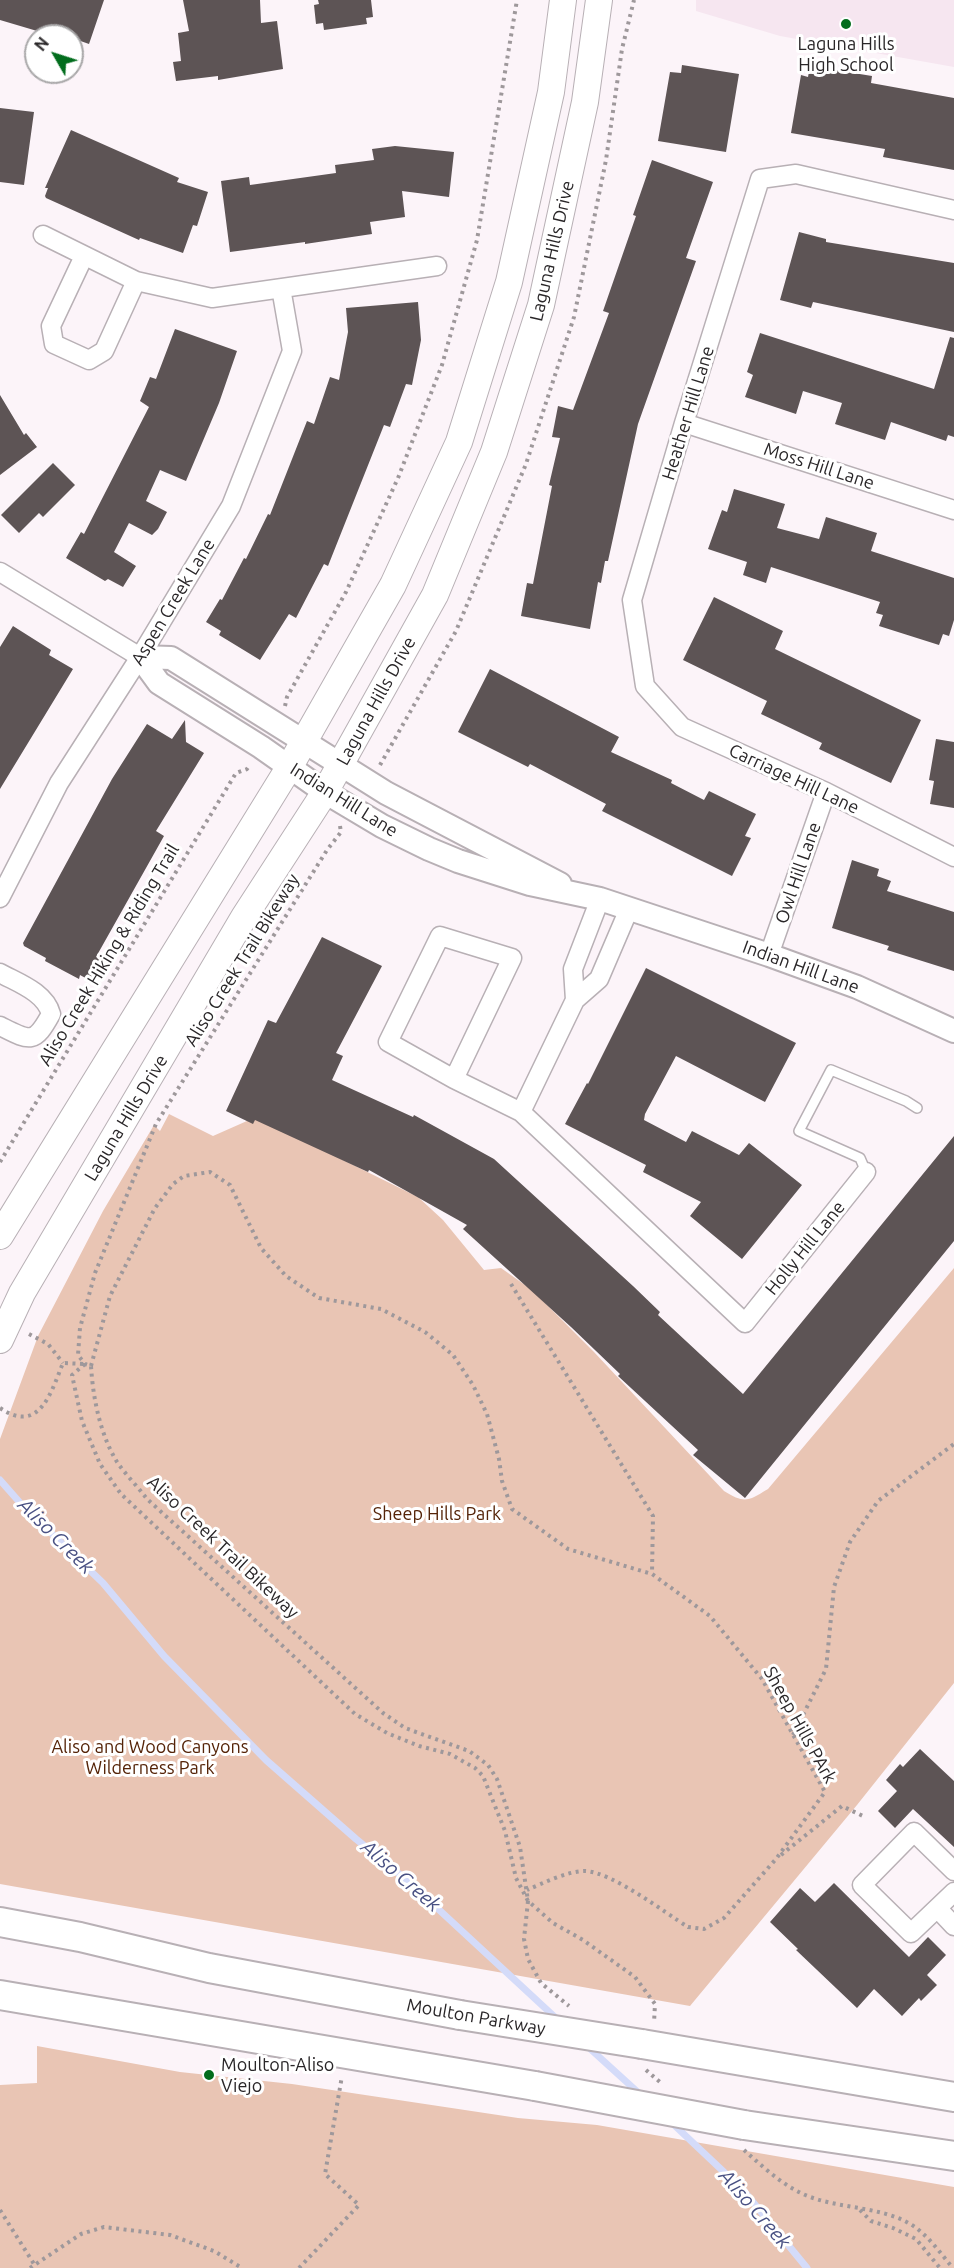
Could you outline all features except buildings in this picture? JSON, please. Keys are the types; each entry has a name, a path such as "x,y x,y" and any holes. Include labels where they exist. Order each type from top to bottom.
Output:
{"main road":[{"name":"Laguna Hills Drive","path":"0,1236 290,766 393,585 459,442 509,282 551,92 563,0"},
{"name":"Laguna Hills Drive","path":"11,1334 22,1293 244,917 325,792 435,596 494,452 542,305 585,102 599,0"},
{"name":"Moulton Parkway","path":"0,1922 80,1937 209,1968 646,2052 954,2097"},
{"path":"0,1995 535,2086 743,2137 954,2156"}],"street":[{"name":"Heather Hill Lane","path":"645,686 632,600 760,179 796,174 954,210"},
{"path":"43,235 136,281 212,298 437,266"},
{"path":"84,256 51,326 54,344 89,360 104,351 136,281"},
{"name":"Aspen Creek Lane","path":"0,898 59,783 140,657 231,506 292,351 281,288"},
{"name":"Moss Hill Lane","path":"684,423 954,510"},
{"name":"Indian Hill Lane","path":"0,572 140,657 159,683 290,766 325,792 382,826 458,861 530,884 600,899 769,955 857,987 954,1030"},
{"name":"Indian Hill Lane","path":"140,657 171,658 386,793 487,847 532,868 575,893"},
{"name":"Carriage Hill Lane","path":"645,686 682,727 826,792 954,857"},
{"name":"Owl Hill Lane","path":"769,955 826,792"},
{"path":"575,1000 573,969 600,899"},
{"path":"454,1079 512,958 440,936 388,1042 454,1079 521,1112 575,1000 599,979 629,909"},
{"path":"0,973 43,998 49,1005 51,1014 40,1034 33,1038 21,1037 0,1026"},
{"name":"Holly Hill Lane","path":"521,1112 745,1323 866,1172"},
{"path":"954,1871 914,1832 862,1885 911,1933 954,1892"},
{"path":"938,1909 954,1926"}],"lane":[{"path":"866,1172 860,1158 800,1131 831,1070 906,1101 917,1108"}],"path":[{"path":"285,710 287,696 346,592 394,488 442,365 477,240 517,0"},
{"path":"622,50 634,0"},
{"name":"Aliso Creek Hiking & Riding Trail","path":"0,1162 236,773 247,769"},
{"name":"Aliso Creek Trail Bikeway","path":"85,1364 78,1355 80,1328 95,1273 156,1124 327,850 341,832 340,826"},
{"name":"Sheep Hills PArk","path":"91,1366 110,1296 155,1208 173,1184 184,1176 210,1172 230,1185 261,1248 286,1276 319,1298 381,1309 425,1332 453,1355 473,1385 487,1414 499,1459 502,1481 512,1509 568,1549 652,1574 710,1616 762,1678 825,1792 776,1859 724,1918 704,1929 688,1927 608,1876 585,1871 555,1878 527,1890"},
{"path":"511,1284 653,1516 652,1574"},
{"path":"11,1334 48,1344 63,1363 91,1366"},
{"path":"0,1408 7,1413 25,1417 39,1412 48,1399 63,1363"},
{"path":"85,1364 72,1375 82,1421 100,1464 121,1494 355,1714 387,1733 419,1746 450,1754 475,1768 483,1776 505,1831 516,1878 528,1901 553,1923 583,1940 635,1977 655,2004 646,2052 669,2089"},
{"name":"Aliso Creek Trail Bikeway","path":"91,1366 93,1391 104,1432 117,1462 147,1499 383,1713 405,1728 469,1751 488,1765 497,1779 520,1847 528,1901 524,1939 528,1959 541,1983 577,2013"},
{"path":"793,1735 826,1669 834,1587 850,1542 878,1501 954,1444"},
{"path":"776,1859 842,1806 865,1817"},
{"path":"299,2268 359,2205 325,2174 346,2055"},
{"path":"743,2137 789,2187 806,2196 895,2218 914,2227 933,2244 953,2268"},
{"path":"0,2210 34,2264"},
{"path":"859,2210 871,2221 916,2239 940,2268"},
{"path":"30,2268 81,2234 104,2227 170,2235 214,2251 242,2268"}],"shaded area":[{"name":"Laguna Hills High School","path":"696,0 954,0 954,67 780,36 696,11"}],"green space":[{"name":"Sheep Hills Park","path":"169,1114 213,1136 256,1117 418,1197 443,1220 484,1270 501,1268 532,1290 594,1352 724,1491 742,1499 751,1498 768,1489 954,1268 954,1683 857,1805 690,2006 0,1884 0,1439 38,1336 103,1211 154,1125 160,1131"},
{"path":"37,2046 180,2072 292,2084 518,2118 597,2125 954,2187 954,2268 0,2268 0,2085 37,2083"}],"waterway":[{"name":"Aliso Creek","path":"0,1480 22,1505 103,1583 164,1656 266,1760 409,1882 558,2020"},
{"name":"Aliso Creek","path":"586,2045 642,2096"},
{"name":"Aliso Creek","path":"671,2122 743,2190 807,2268"}],"place":[{"name":"Laguna Hills High School","path":"846,24"},
{"name":"Moulton-Aliso Viejo","path":"209,2075"}],"park label":[{"name":"Aliso and Wood Canyons Wilderness Park","path":"150,1757"}]}
